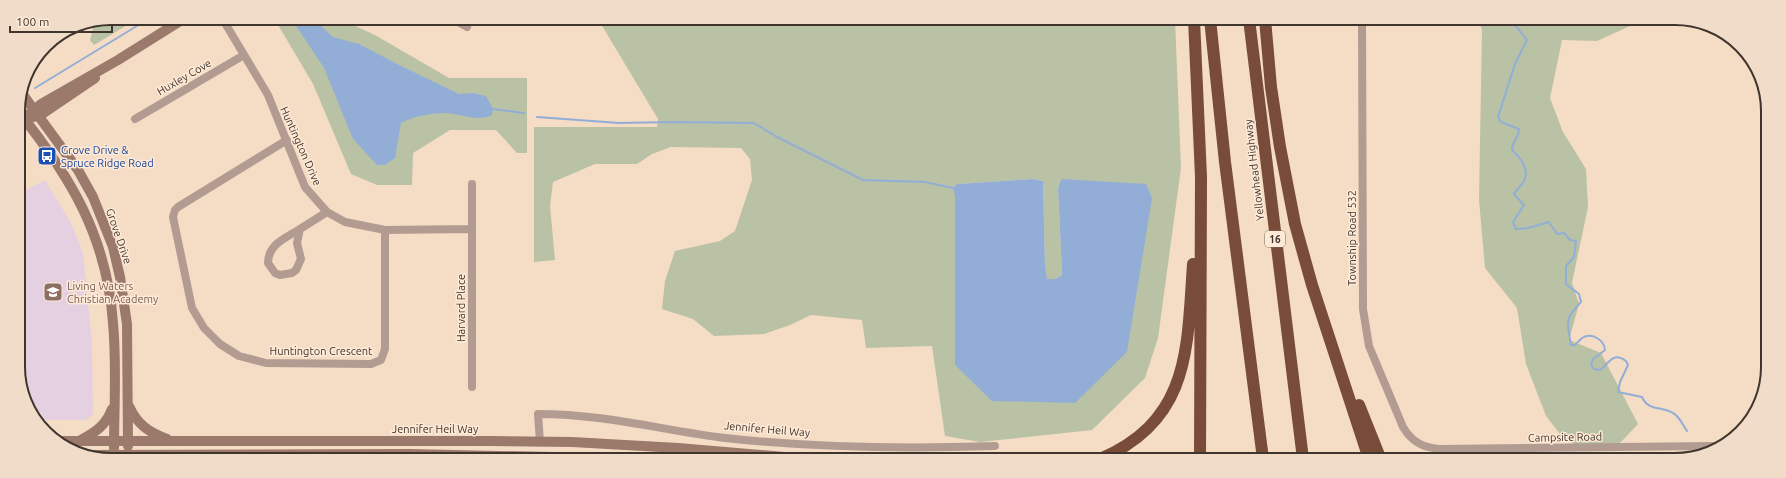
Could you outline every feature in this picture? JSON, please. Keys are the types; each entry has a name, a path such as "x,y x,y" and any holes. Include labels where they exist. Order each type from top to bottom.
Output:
{"highway":[{"path":"1194,25 1199,112 1200,453"},
{"path":"1211,25 1227,177 1262,453"},
{"name":"Yellowhead Highway","path":"1250,25 1302,453"},
{"path":"1266,25 1272,87 1284,173 1299,236 1367,453"},
{"path":"1114,453 1132,442 1149,427 1166,405 1175,388 1183,367 1187,347 1195,230 1200,206"},
{"path":"1324,319 1377,453"}],"main road":[{"path":"25,119 37,113 83,78 118,60 174,25"},
{"name":"Grove Drive","path":"26,99 78,170 93,197 113,247 122,284 127,324 128,453"},
{"name":"Grove Drive","path":"25,125 68,179 81,203 100,252 111,301 114,324 114,453"},
{"path":"127,402 134,416 142,426 154,434 174,441"},
{"path":"77,441 101,428 108,420 114,405"},
{"name":"Jennifer Heil Way","path":"67,441 540,442 678,448 737,453"},
{"path":"540,442 540,453"}],"street":[{"name":"Huntington Drive","path":"226,25 268,95 305,186 327,212 345,222 385,230 472,229"},
{"path":"463,25 467,27"},
{"name":"Township Road 532","path":"1362,25 1363,309 1369,346 1403,427 1409,437 1418,444"},
{"name":"Huxley Cove","path":"135,119 244,55"},
{"name":"Huntington Crescent","path":"287,140 178,207 174,213 173,217 192,308 204,328 220,344 239,356 266,363 371,364 381,360 385,350 385,230"},
{"name":"Harvard Place","path":"472,184 472,387"},
{"path":"300,229 297,243 301,253 300,265 292,273 286,275 275,273 268,262 270,251 277,243 327,212"},
{"name":"Jennifer Heil Way","path":"540,442 538,414 591,416 723,438 798,445 885,447 995,446"},
{"name":"Campsite Road","path":"1418,444 1439,449 1708,446"}],"shaded area":[{"name":"Living Waters Christian Academy","path":"45,180 71,223 83,253 92,343 93,414 86,420 43,420 34,405 27,384 25,373 25,191"}],"green space":[{"path":"105,25 127,25 94,45 90,40 93,27"},
{"path":"278,25 353,25 375,35 449,78 527,78 527,153 517,153 496,130 450,130 413,153 412,185 377,185 351,174 313,84"},
{"path":"602,25 1175,25 1181,168 1158,338 1145,378 1092,430 980,442 945,436 932,346 866,348 862,320 811,315 790,325 764,334 714,336 693,319 662,309 665,281 675,251 720,241 735,231 752,180 750,159 741,148 671,147 652,154 637,164 595,164 553,182 550,206 555,260 534,262 534,127 657,127 658,119","holes":["1033,179 1043,181 1046,279 1055,279 1062,275 1058,188 1061,179 1075,403 955,365 955,196 957,184"]},
{"path":"1480,25 1630,25 1597,41 1562,40 1550,98 1563,132 1586,169 1588,207 1572,283 1579,304 1569,340 1601,353 1638,424 1620,443 1585,450 1564,439 1546,416 1526,364 1517,308 1485,268 1479,200 1482,30"}],"water":[{"path":"296,25 320,25 333,37 359,44 459,94 473,93 486,96 493,109 492,115 475,118 441,113 412,118 401,123 395,158 385,165 377,165 353,139 324,68"},
{"path":"1033,179 1043,181 1045,266 1047,279 1055,279 1062,275 1058,188 1061,179 1146,184 1152,198 1127,352 1075,403 992,401 955,365 955,196 953,188 957,184"}],"waterway":[{"path":"35,88 138,25"},
{"path":"1515,25 1527,40 1515,64 1498,117 1501,122 1519,129 1512,150 1521,160 1526,172 1524,181 1514,194 1524,205 1513,222 1516,229 1528,228 1549,222 1557,234 1564,233 1570,240 1576,241 1574,257 1566,266 1566,284 1579,294 1581,302 1569,317 1568,321 1568,331 1571,345 1575,345 1586,336 1600,340 1605,350 1593,359 1591,365 1594,369 1600,370 1611,360 1617,357 1626,361 1628,365 1620,382 1618,392 1642,397 1651,406 1675,414 1687,431"},
{"path":"493,109 524,113"},
{"path":"537,117 619,123 754,123 777,137 863,180 925,182 953,188"}],"place":[{"name":"Grove Drive & Spruce Ridge Road","path":"47,156"},
{"name":"Living Waters Christian Academy","path":"53,292"}]}
